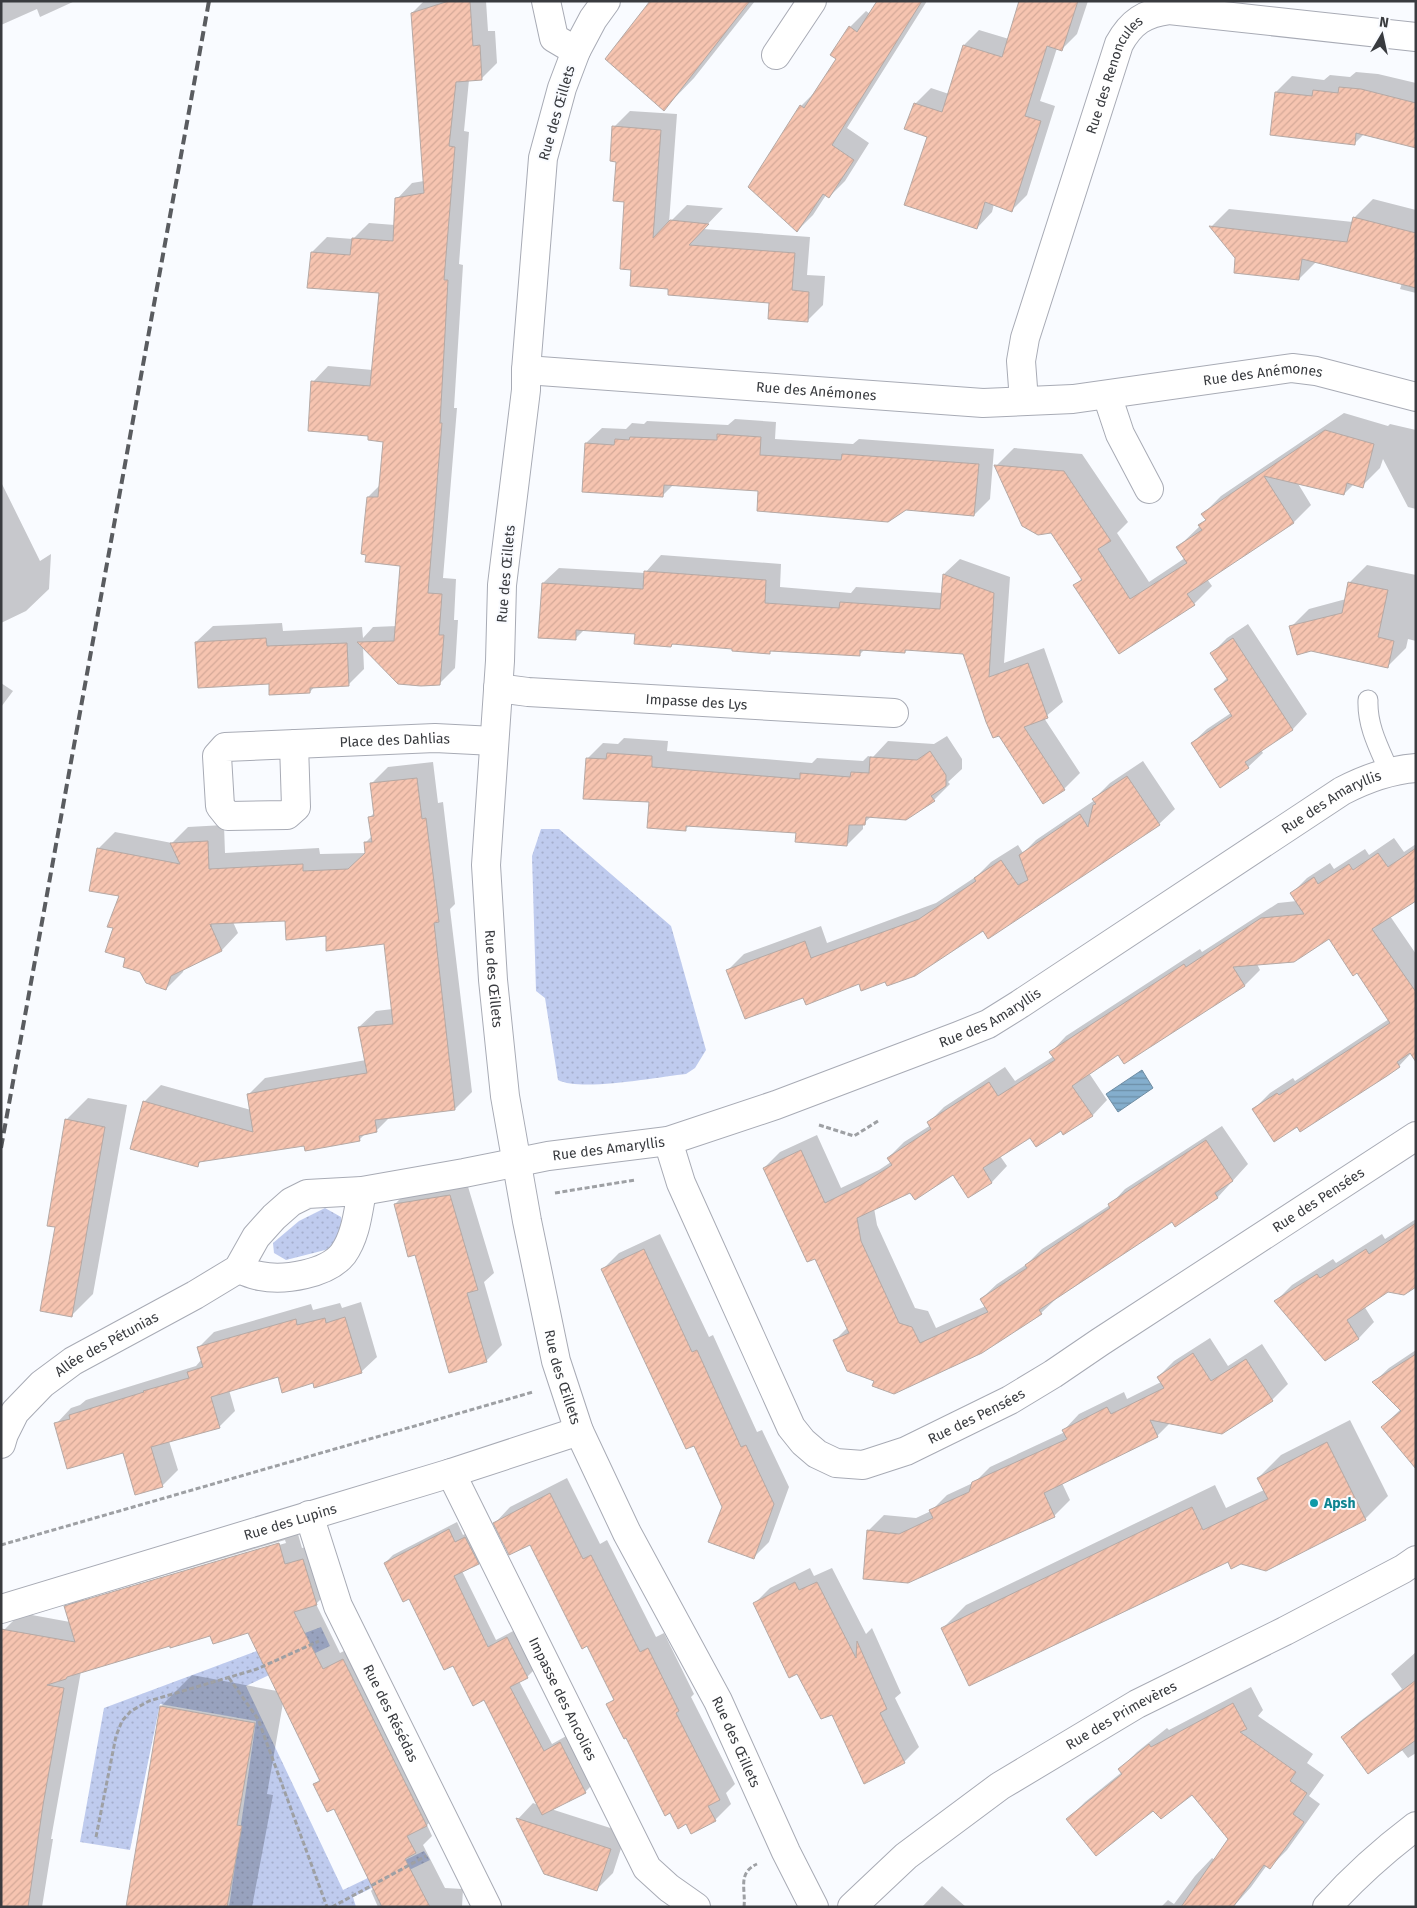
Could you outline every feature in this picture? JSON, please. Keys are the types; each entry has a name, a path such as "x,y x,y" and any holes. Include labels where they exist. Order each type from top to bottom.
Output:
{"street":[{"path":"546,1 554,38 576,51"},
{"name":"Rue des Œillets","path":"606,1 593,18 576,51 562,88 543,158 526,390 502,585 498,688 486,865 493,980 503,1077 508,1117 518,1161 527,1221 556,1361 578,1431 627,1533 718,1701 786,1852 814,1907"},
{"path":"776,55 812,1"},
{"name":"Rue des Renoncules","path":"1024,401 1021,361 1025,338 1119,44 1127,29 1156,11 1169,10 1416,37"},
{"name":"Rue des Anémones","path":"526,370 983,403 1073,399 1292,368 1316,371 1416,397"},
{"path":"1107,395 1120,434 1148,489"},
{"name":"Impasse des Lys","path":"498,688 528,692 894,713"},
{"name":"Place des Dahlias","path":"294,744 435,738 494,741"},
{"name":"Rue des Amaryllis","path":"518,1161 569,1153 668,1142 776,1105 988,1024 1342,791 1389,771 1416,768"},
{"name":"Rue des Pensées","path":"668,1142 682,1183 791,1427 802,1442 817,1454 836,1463 863,1465 906,1451 1010,1400 1416,1136"},
{"name":"Allée des Pétunias","path":"1,1444 15,1412 50,1378 73,1361 195,1295 238,1269 256,1237 291,1202 307,1194 362,1190 464,1173 518,1161"},
{"path":"238,1269 260,1276 284,1278 320,1270 334,1263 344,1252 356,1224 362,1190"},
{"name":"Rue des Lupins","path":"1,1609 451,1473 578,1431"},
{"name":"Impasse des Ancolies","path":"451,1473 646,1868 669,1888 696,1907"},
{"name":"Rue des Résédas","path":"309,1515 338,1606 487,1907"},
{"name":"Rue des Primevères","path":"852,1907 906,1856 1000,1786 1137,1704 1285,1631 1403,1569 1416,1560"},
{"path":"1327,1907 1359,1873 1416,1826"}],"lane":[{"path":"1368,700 1370,726 1389,771"}],"path":[{"path":"812,1122 854,1136 878,1121"},
{"path":"552,1194 639,1180"},
{"path":"1,1545 534,1392"},
{"path":"96,1837 116,1736 122,1721 131,1711 148,1701 257,1669 326,1639"},
{"path":"230,1678 258,1719 327,1907"},
{"path":"332,1907 433,1852"},
{"path":"744,1907 743,1882 745,1874 752,1866 764,1861"}],"shaded area":[{"path":"541,829 559,829 671,926 706,1050 695,1068 686,1074 584,1085 558,1080 545,998 536,991 532,856"},
{"path":"1142,1070 1153,1088 1118,1112 1106,1094"},
{"path":"325,1208 341,1217 343,1230 333,1248 286,1260 274,1253 273,1243 299,1221"},
{"path":"321,1627 330,1646 246,1686 343,1890 424,1851 430,1860 353,1897 356,1907 229,1907 256,1721 160,1704 130,1850 80,1842 104,1708"}],"building":[{"path":"449,1 470,1 473,46 480,45 482,80 456,82 449,146 455,147 444,280 448,280 440,423 442,423 428,593 442,594 439,635 444,635 440,685 421,686 398,684 357,642 394,641 400,566 365,562 366,555 361,554 367,497 378,497 383,442 368,440 368,436 308,431 311,381 370,386 379,293 307,288 311,252 350,255 352,238 393,241 395,198 424,193 411,13"},
{"path":"650,1 750,1 664,111 605,59"},
{"path":"877,1 922,1 832,145 854,160 829,198 823,194 797,232 748,187 800,105 804,108 836,59 830,55 849,26 857,32"},
{"path":"1019,1 1078,1 1062,51 1047,46 1025,116 1041,121 1012,212 985,202 977,229 904,205 927,137 904,129 914,103 942,112 963,45 1002,57"},
{"path":"1339,87 1361,89 1416,103 1416,148 1356,133 1355,145 1270,135 1275,92 1312,96 1313,90 1338,93"},
{"path":"612,126 661,130 653,238 670,220 709,224 689,245 795,253 792,290 809,292 808,322 768,319 769,303 668,295 668,289 630,286 631,270 620,269 624,202 613,201 616,162 610,161"},
{"path":"1353,217 1416,233 1416,288 1302,259 1299,280 1234,273 1235,258 1209,226 1347,242"},
{"path":"1325,430 1374,444 1363,488 1347,483 1344,495 1264,476 1294,523 1187,594 1195,605 1119,654 1073,585 1082,580 1051,533 1038,535 1022,526 994,465 1064,471 1111,541 1098,549 1130,599 1187,563 1176,547 1202,530 1198,525 1206,520 1201,514"},
{"path":"717,434 761,437 760,455 841,460 842,454 979,464 974,516 906,510 888,522 757,511 758,491 664,485 663,497 582,492 585,443 614,445 615,439 629,440 630,437 717,440"},
{"path":"644,571 766,580 765,603 839,608 840,602 940,609 943,574 994,593 989,677 1028,663 1048,718 1024,727 1065,790 1043,804 999,736 993,738 963,654 905,650 905,653 860,650 860,656 770,651 770,654 672,644 671,647 634,644 635,634 576,630 576,640 538,638 542,583 643,589"},
{"path":"1348,582 1388,590 1378,637 1394,641 1388,668 1311,651 1297,655 1289,626 1342,613"},
{"path":"266,638 267,646 347,643 349,686 310,688 310,693 269,695 269,684 198,688 195,642"},
{"path":"1233,638 1293,730 1245,762 1249,768 1220,788 1191,743 1232,716 1214,689 1228,680 1210,653"},
{"path":"930,751 946,775 946,786 931,796 935,801 906,820 866,817 865,825 849,825 847,846 795,842 796,833 686,826 686,831 647,828 649,802 583,799 586,758 606,759 607,753 652,756 652,767 800,779 800,773 850,777 851,772 869,773 870,757 917,760"},
{"path":"1127,776 1160,825 988,939 983,931 915,976 887,986 885,982 861,991 859,984 806,1005 803,998 745,1019 726,970 805,941 811,958 919,919 976,881 974,878 1001,860 1018,885 1028,880 1019,855 1080,814 1088,827 1093,805 1096,804 1092,799"},
{"path":"417,778 422,819 426,818 439,922 434,923 455,1110 375,1120 377,1132 359,1136 360,1141 305,1151 304,1146 199,1162 198,1167 130,1149 143,1101 253,1132 247,1094 367,1073 358,1027 393,1024 384,944 326,951 326,936 286,940 285,921 211,924 222,951 171,976 166,990 146,983 140,972 123,967 125,958 105,952 113,928 107,927 119,896 89,891 97,848 180,864 170,843 208,841 209,869 303,864 303,871 348,869 365,853 364,842 372,842 368,817 374,816 370,783"},
{"path":"1416,848 1416,901 1372,929 1416,992 1416,1062 1410,1053 1397,1062 1400,1067 1387,1076 1300,1132 1297,1127 1274,1142 1252,1109 1277,1093 1279,1095 1390,1023 1357,973 1353,976 1329,939 1294,962 1233,967 1245,986 1124,1064 1118,1055 1072,1086 1093,1116 1063,1135 1061,1131 1036,1147 1030,1138 983,1168 992,1183 968,1198 953,1175 915,1200 910,1193 857,1218 861,1241 899,1323 912,1327 920,1343 988,1312 980,1299 1027,1268 1025,1265 1110,1208 1108,1204 1206,1140 1233,1181 1215,1193 1218,1198 1175,1227 1172,1222 1039,1310 1042,1314 982,1353 894,1394 872,1386 874,1381 847,1371 833,1340 849,1333 815,1259 807,1262 763,1168 801,1150 825,1203 861,1185 892,1165 887,1158 931,1129 927,1122 989,1082 998,1096 1055,1060 1049,1052 1184,964 1186,967 1261,918 1304,914 1290,893 1314,877 1318,884 1349,864 1353,870 1378,853 1388,867"},
{"path":"65,1119 105,1127 72,1317 40,1311 55,1227 47,1226"},
{"path":"450,1195 478,1290 467,1293 487,1362 449,1373 415,1255 408,1257 394,1204"},
{"path":"1416,1223 1416,1287 1404,1295 1388,1292 1347,1320 1359,1339 1325,1361 1274,1301 1317,1274 1320,1278 1366,1249 1369,1254"},
{"path":"644,1249 692,1352 697,1350 741,1447 746,1445 774,1504 754,1559 708,1542 722,1507 694,1446 686,1449 601,1269"},
{"path":"345,1317 362,1373 314,1388 313,1383 282,1393 278,1377 211,1397 220,1428 151,1447 163,1487 135,1495 123,1453 67,1469 54,1423 70,1419 69,1415 189,1378 187,1372 203,1367 197,1347 296,1319 297,1325 325,1318 326,1323"},
{"path":"1193,1353 1211,1381 1246,1359 1273,1401 1222,1434 1150,1420 1158,1437 1044,1493 1055,1517 908,1583 863,1579 867,1530 899,1534 933,1518 929,1510 969,1492 972,1482 1067,1439 1062,1430 1107,1407 1111,1414 1164,1388 1157,1377"},
{"path":"1416,1354 1416,1469 1381,1427 1401,1411 1372,1382"},
{"path":"1327,1442 1366,1520 1266,1571 1241,1564 1231,1569 1228,1562 969,1686 941,1628 1192,1507 1203,1530 1268,1499 1257,1478"},
{"path":"550,1493 583,1559 591,1555 640,1652 648,1648 679,1711 676,1713 720,1800 708,1806 716,1821 691,1834 686,1824 678,1829 670,1813 665,1816 626,1738 624,1739 606,1704 614,1700 587,1646 582,1649 530,1545 509,1555 493,1523"},
{"path":"449,1529 455,1542 465,1537 479,1564 454,1576 488,1647 507,1637 528,1678 510,1687 544,1751 560,1742 586,1793 542,1815 484,1700 473,1706 453,1666 444,1670 409,1599 403,1602 384,1563"},
{"path":"279,1543 285,1564 303,1559 317,1605 294,1612 323,1669 343,1659 427,1826 407,1836 416,1853 405,1859 430,1907 382,1907 334,1809 327,1812 313,1784 320,1781 248,1633 213,1644 210,1636 170,1648 170,1646 67,1677 47,1685 64,1688 43,1805 28,1907 1,1907 1,1629 75,1642 64,1606"},
{"path":"795,1582 799,1590 817,1582 856,1658 857,1641 887,1709 880,1713 905,1763 864,1784 832,1715 821,1719 797,1674 789,1678 753,1603"},
{"path":"1416,1680 1416,1740 1368,1774 1341,1737"},
{"path":"1233,1703 1247,1729 1240,1732 1296,1772 1290,1781 1307,1793 1293,1814 1304,1822 1270,1869 1264,1865 1233,1907 1181,1907 1228,1839 1192,1795 1161,1819 1153,1811 1096,1856 1066,1819 1122,1774 1118,1769 1149,1744 1151,1747"},
{"path":"160,1706 255,1723 237,1825 242,1826 227,1907 126,1907"},
{"path":"516,1818 611,1849 597,1891 544,1874"}],"railway":[{"path":"1,1148 209,1"}],"place":[{"name":"Apsh","path":"1314,1503"}]}
